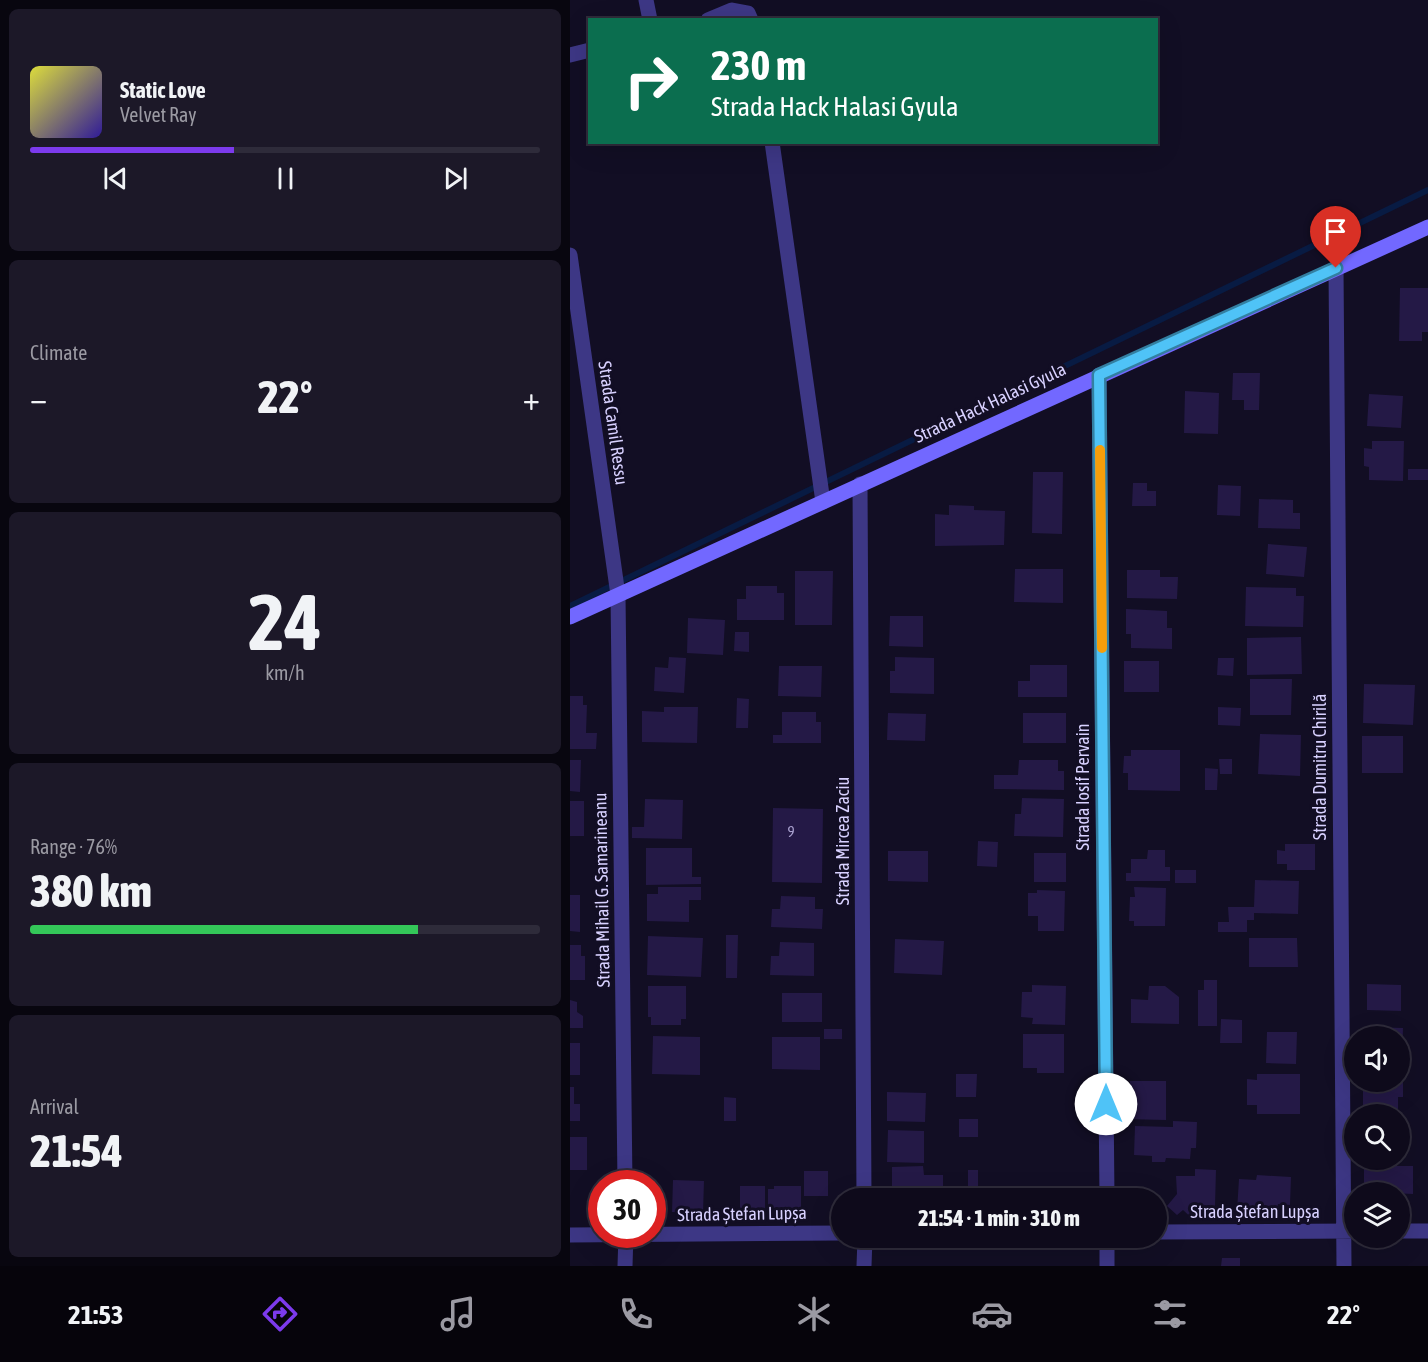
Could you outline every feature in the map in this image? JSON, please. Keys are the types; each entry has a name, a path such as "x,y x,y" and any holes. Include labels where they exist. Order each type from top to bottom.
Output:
{"street":[{"path":"646,0 650,18"},
{"path":"713,18 732,10 748,13 750,18"},
{"path":"570,55 588,50"},
{"path":"772,144 823,502"},
{"name":"Strada Hack Halasi Gyula","path":"570,617 1428,227"},
{"name":"Strada Camil Ressu","path":"570,255 618,595"},
{"name":"Strada Dumitru Chirilă","path":"1336,268 1348,1182"},
{"name":"Strada Iosif Pervain","path":"1099,375 1107,1188"},
{"name":"Strada Mircea Zaciu","path":"860,484 864,1188"},
{"name":"Strada Mihail G. Samarineanu","path":"618,595 625,1170"},
{"name":"Strada Ștefan Lupșa","path":"1167,1232 1344,1231"},
{"path":"1410,1231 1428,1231"},
{"name":"Strada Ștefan Lupșa","path":"666,1235 831,1233"},
{"name":"Strada Ștefan Lupșa","path":"570,1235 588,1235"},
{"path":"625,1266 626,1248"},
{"path":"864,1266 865,1248"},
{"path":"1107,1248 1107,1266"},
{"name":"Strada Dumitru Chirilă","path":"1344,1266 1347,1248"}],"building":[{"path":"1400,288 1428,288 1428,332 1422,332 1422,341 1399,341"},
{"path":"1233,373 1260,373 1259,410 1244,410 1244,400 1232,400"},
{"path":"1185,391 1219,393 1218,434 1184,433"},
{"path":"1369,394 1403,396 1401,428 1367,426"},
{"path":"1372,441 1404,441 1403,481 1369,480 1369,467 1364,466 1364,448 1372,449"},
{"path":"1408,469 1428,469 1428,480 1408,480"},
{"path":"1033,472 1063,472 1062,534 1032,533"},
{"path":"1133,483 1147,483 1147,491 1156,491 1156,506 1132,506"},
{"path":"1218,485 1241,486 1240,516 1217,515"},
{"path":"1259,499 1293,500 1293,513 1300,513 1300,529 1258,528"},
{"path":"949,505 974,506 974,510 1005,511 1004,545 935,546 935,514 949,515"},
{"path":"1268,544 1307,547 1304,577 1266,574"},
{"path":"1015,569 1063,569 1063,603 1014,602"},
{"path":"1127,570 1160,570 1160,577 1178,577 1177,599 1127,598"},
{"path":"795,571 833,571 832,625 795,625"},
{"path":"746,586 777,586 777,593 784,593 784,620 737,620 737,599 746,599"},
{"path":"1246,587 1296,588 1296,596 1304,596 1303,627 1245,626"},
{"path":"1126,609 1167,611 1167,628 1172,628 1172,649 1131,648 1131,634 1126,634"},
{"path":"890,616 923,616 923,647 889,646"},
{"path":"688,618 725,620 723,655 687,653"},
{"path":"735,632 749,632 749,652 734,651"},
{"path":"1301,637 1302,674 1247,675 1247,638"},
{"path":"669,657 686,658 684,693 654,691 655,667 668,668"},
{"path":"895,657 934,658 934,694 890,693 890,671 895,671"},
{"path":"1218,658 1234,658 1233,676 1217,675"},
{"path":"1124,661 1159,661 1159,692 1124,692"},
{"path":"1030,665 1067,665 1067,697 1018,697 1018,681 1030,681"},
{"path":"779,666 822,666 821,697 778,696"},
{"path":"1250,679 1292,679 1291,715 1250,715"},
{"path":"1364,684 1415,685 1413,725 1363,723"},
{"path":"570,696 583,696 583,705 587,705 586,733 597,733 596,749 570,749"},
{"path":"737,698 749,699 748,728 736,728"},
{"path":"664,707 698,707 697,743 642,742 642,711 664,712"},
{"path":"1218,707 1241,708 1240,726 1218,725"},
{"path":"782,712 816,712 816,722 821,722 821,743 773,743 773,735 782,735"},
{"path":"888,713 926,714 925,741 887,740"},
{"path":"1023,713 1066,713 1066,743 1023,743"},
{"path":"1260,734 1301,735 1300,776 1258,774"},
{"path":"1362,736 1403,736 1403,773 1362,773"},
{"path":"1131,750 1180,750 1180,791 1128,790 1128,773 1123,773 1124,756 1131,756"},
{"path":"1219,759 1232,759 1232,774 1220,774"},
{"path":"570,760 581,760 580,792 570,791"},
{"path":"1019,760 1058,760 1058,771 1064,771 1064,790 994,789 994,775 1018,775"},
{"path":"1205,768 1218,769 1217,790 1205,790"},
{"path":"1022,798 1064,799 1063,837 1014,836 1015,814 1021,814"},
{"path":"645,799 683,800 682,839 632,838 632,827 644,827"},
{"path":"570,801 584,801 584,836 570,836"},
{"path":"773,808 823,809 822,883 772,882"},
{"path":"978,841 998,842 997,867 977,866"},
{"path":"1285,844 1315,844 1315,870 1287,870 1287,864 1277,864 1277,850 1285,851"},
{"path":"646,848 692,848 692,877 701,877 701,884 646,885"},
{"path":"1148,850 1165,850 1165,867 1170,867 1170,881 1126,881 1126,873 1131,873 1131,859 1147,859"},
{"path":"888,851 928,851 928,882 888,881"},
{"path":"1034,853 1066,853 1066,882 1034,882"},
{"path":"1175,870 1196,870 1196,883 1175,883"},
{"path":"1255,880 1299,881 1298,914 1254,913 1254,920 1247,920 1247,932 1218,932 1218,922 1229,922 1228,907 1254,907"},
{"path":"658,887 701,887 701,900 689,900 689,922 647,921 647,894 658,894"},
{"path":"1134,887 1166,888 1165,926 1134,926 1134,921 1129,921 1130,897 1135,897"},
{"path":"1037,890 1065,891 1064,931 1038,931 1038,916 1028,916 1028,893 1037,893"},
{"path":"570,895 580,895 580,932 570,931"},
{"path":"781,896 815,897 815,909 823,909 822,929 771,927 772,909 780,909"},
{"path":"726,935 738,935 737,978 726,978"},
{"path":"648,936 703,938 701,977 647,975"},
{"path":"1249,938 1297,938 1298,967 1249,967"},
{"path":"895,939 944,941 942,975 894,973"},
{"path":"780,942 814,943 814,976 770,975 771,956 779,956"},
{"path":"570,945 581,945 581,956 585,956 585,980 570,980"},
{"path":"1204,980 1217,980 1217,1026 1198,1026 1198,990 1204,990"},
{"path":"1367,984 1401,985 1401,1011 1367,1010"},
{"path":"1032,985 1066,986 1065,1025 1032,1024 1033,1018 1021,1017 1022,992 1032,992"},
{"path":"648,986 686,986 686,1019 681,1019 681,1025 651,1025 651,1017 648,1017"},
{"path":"1149,986 1165,986 1179,997 1179,1024 1131,1023 1131,999 1148,1000"},
{"path":"782,993 822,993 822,1022 782,1022"},
{"path":"570,1000 577,1002 577,1012 583,1016 583,1028 570,1028"},
{"path":"1221,1019 1242,1020 1242,1043 1220,1043"},
{"path":"824,1029 842,1029 842,1039 824,1039"},
{"path":"1267,1032 1297,1032 1296,1064 1266,1063"},
{"path":"1023,1034 1064,1034 1064,1073 1037,1073 1037,1068 1023,1068"},
{"path":"653,1036 700,1037 700,1075 652,1074"},
{"path":"772,1037 820,1037 820,1070 772,1069"},
{"path":"570,1043 580,1043 580,1075 570,1075"},
{"path":"956,1074 977,1074 976,1097 956,1097"},
{"path":"1257,1074 1300,1074 1300,1114 1257,1114 1257,1105 1247,1105 1247,1079 1257,1080"},
{"path":"1130,1081 1166,1081 1166,1120 1125,1119 1125,1105 1130,1105"},
{"path":"570,1087 574,1087 574,1104 580,1104 580,1121 570,1121"},
{"path":"887,1092 926,1093 925,1122 887,1121"},
{"path":"1363,1092 1403,1092 1403,1097 1398,1097 1398,1104 1363,1104"},
{"path":"724,1097 736,1098 736,1121 724,1121"},
{"path":"959,1119 978,1119 978,1137 959,1137"},
{"path":"1173,1121 1197,1122 1196,1148 1191,1148 1190,1159 1166,1158 1165,1162 1152,1162 1152,1156 1134,1155 1135,1126 1173,1127"},
{"path":"888,1130 924,1131 924,1163 887,1162"},
{"path":"570,1137 587,1137 587,1170 570,1170"},
{"path":"923,1166 924,1175 943,1175 943,1188 892,1188 892,1167"},
{"path":"1410,1166 1413,1166 1413,1194 1410,1194 1410,1182 1364,1182 1364,1170 1410,1170"},
{"path":"1195,1169 1216,1170 1215,1206 1207,1206 1194,1220 1183,1210 1177,1215 1167,1206 1177,1194 1176,1176 1195,1176"},
{"path":"968,1170 978,1170 978,1188 968,1188"},
{"path":"804,1171 828,1171 828,1196 804,1196"},
{"path":"1257,1175 1291,1177 1290,1205 1278,1204 1277,1213 1237,1211 1239,1179 1256,1180"},
{"path":"673,1180 704,1181 703,1213 672,1212"},
{"path":"740,1186 765,1186 765,1212 740,1216"},
{"path":"774,1186 801,1186 801,1212 790,1212 787,1216 775,1216 775,1208 768,1208 768,1189 774,1189"},
{"path":"1222,1258 1240,1258 1240,1266 1221,1266"}],"waterway":[{"path":"570,606 1428,190"}],"slow traffic":[{"path":"1100,450 1102,648"}],"route":[{"path":"1106,1104 1099,375 1336,268"}]}
